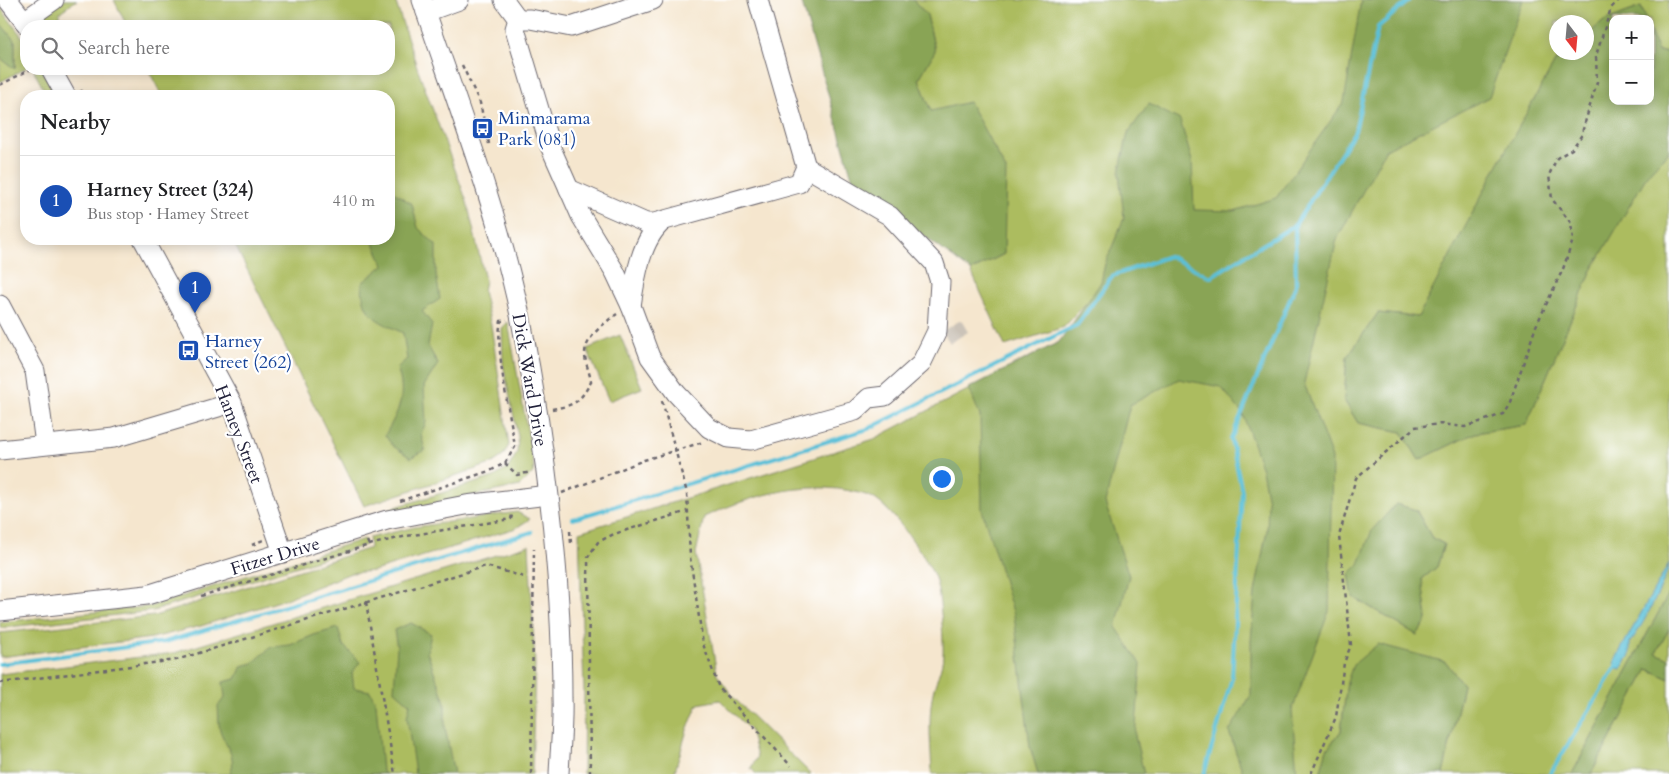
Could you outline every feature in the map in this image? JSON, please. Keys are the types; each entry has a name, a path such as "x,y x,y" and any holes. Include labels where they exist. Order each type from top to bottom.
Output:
{"street":[{"path":"8,0 24,20"},
{"path":"30,20 54,0"},
{"path":"424,6 459,0"},
{"path":"504,0 518,19"},
{"path":"518,19 530,19 571,27 654,0"},
{"path":"569,189 646,223 663,221 799,183 806,166 758,0"},
{"name":"Dick Ward Drive","path":"424,6 492,210 520,316 556,494 552,525 559,602 562,690 559,774"},
{"path":"518,19 515,29 550,146 580,216 615,272 631,306 650,357 676,393 709,428 735,439 751,440 855,411 869,398 884,396 921,364 937,331 940,282 934,263 890,216 806,166"},
{"path":"55,75 63,90"},
{"path":"631,306 644,253 651,234 663,221"},
{"name":"Hamey Street","path":"146,245 232,403 283,554"},
{"path":"0,305 35,371 45,444"},
{"path":"0,450 114,438 232,403"},
{"name":"Fitzer Drive","path":"0,612 147,595 283,554 366,536 387,520 466,505 556,494"}],"path":[{"path":"1311,774 1336,717 1344,663 1351,645 1338,536 1356,478 1415,427 1440,424 1465,427 1503,414 1510,402 1536,326 1563,270 1573,240 1571,223 1552,199 1549,175 1557,158 1572,149 1581,136 1596,82 1596,56 1611,8 1618,0"},
{"path":"0,85 20,75"},
{"path":"552,409 571,406 582,399 590,382 584,356 586,344 606,322 631,306"},
{"path":"394,502 456,483 505,463 516,447 500,350 499,329 501,321 520,316"},
{"path":"660,395 686,489 690,557 703,644 719,688 791,766"},
{"path":"556,494 644,460 711,440 718,433"},
{"path":"505,463 517,475"},
{"path":"517,475 533,471"},
{"path":"516,480 517,475"},
{"path":"590,774 588,557 598,542 614,534 688,511"},
{"path":"200,596 366,536 407,536 511,519 512,513"},
{"path":"251,546 267,539"},
{"path":"531,774 534,549"},
{"path":"0,683 176,660 486,566 524,577"},
{"path":"366,602 395,774"}],"shaded area":[{"path":"961,320 968,332 950,343 942,331"}],"green space":[{"path":"64,0 77,0 60,12 58,20 45,20 46,13"},
{"path":"114,0 395,0 417,67 467,202 485,280 483,291 491,325 509,445 503,456 491,464 364,506 235,245 395,245 395,90 159,90 151,75 395,75 395,20 124,20"},
{"path":"801,0 913,0 927,15 935,51 919,79 931,111 969,102 1006,170 1004,254 971,271 854,184"},
{"path":"913,0 1669,0 1669,52 1658,52 1654,42 1654,15 1644,15 1641,7 1620,15 1609,15 1609,19 1594,29 1594,15 1549,15 1549,60 1557,60 1418,317 1378,313 1347,357 1344,400 1358,423 1402,432 1419,460 1475,433 1526,425 1591,272 1648,173 1669,151 1669,593 1572,774 1443,774 1463,685 1446,662 1414,655 1347,682 1341,731 1327,749 1320,774 932,774 930,717 933,692 943,659 940,604 935,578 924,558 897,520 877,501 869,496 848,491 806,488 764,495 743,501 704,517 696,553 717,674 733,697 811,774 756,774 751,768 757,757 750,730 720,700 698,704 687,730 674,774 583,774 584,690 579,532 874,439 1088,325 1091,298 1064,327 1005,346 971,271 1004,254 931,111 919,79 935,50 927,15","holes":["1416,510 1432,538 1444,544 1437,567 1422,579 1427,619 1417,635 1353,597 1350,574"]},
{"path":"1361,0 1523,0 1489,97 1386,149 1337,239 1304,383 1332,458 1329,611 1292,710 1297,774 1241,774 1243,773 1229,732 1251,695 1251,641 1255,592 1267,530 1268,502 1262,470 1243,414 1221,387 1179,379 1130,405 1105,503 1129,576 1116,627 1141,664 1135,736 1144,774 1038,774 1030,747 1014,615 982,510 980,416 969,388 1059,342 1101,282 1105,264 1124,218 1119,173 1128,133 1149,104 1180,120 1192,161 1194,210 1234,211 1276,198 1344,102"},
{"path":"0,7 20,34 20,71 0,82 0,58 15,68 15,41 0,23"},
{"path":"1641,7 1644,15 1620,15"},
{"path":"1609,19 1609,105 1654,105 1654,42 1658,52 1669,52 1669,151 1648,174 1591,272 1526,425 1475,433 1419,460 1402,432 1358,423 1344,400 1347,357 1378,313 1418,317 1497,166 1555,62 1557,60 1594,60 1594,29"},
{"path":"0,23 15,41 15,69 0,58"},
{"path":"36,75 45,75 53,90 44,90"},
{"path":"395,193 412,204 418,228 436,245 436,274 440,299 422,311 432,324 428,346 438,364 424,386 426,422 421,434 425,450 411,458 393,446 385,435 400,403 401,386 397,368 407,359 403,333 372,316 365,303 363,294 362,283 384,265 375,245 395,245"},
{"path":"508,322 534,467 533,473 520,486 364,518 494,477 508,468 517,453 518,437 503,364 502,328"},
{"path":"620,335 642,388 609,401 587,349"},
{"path":"1396,504 1416,510 1432,538 1444,544 1437,567 1422,579 1427,620 1417,635 1353,597 1349,574 1359,564 1372,530"},
{"path":"517,512 530,519 516,528 374,571 351,573 283,600 201,626 152,638 0,657 0,633 154,616 370,548 369,538 415,527"},
{"path":"364,539 366,545 153,611 0,628 0,622 151,606"},
{"path":"529,545 535,665 532,774 0,774 0,674 174,653"},
{"path":"1669,593 1669,629 1656,653 1669,659 1669,679 1648,669 1591,774 1572,774"},
{"path":"411,623 431,634 427,652 445,702 445,727 454,774 415,774 407,717 410,704 394,690 397,648 394,630"},
{"path":"338,628 343,645 360,662 352,673 354,688 370,691 376,703 382,771 386,774 230,774 233,762 232,757 222,736 219,721 218,706 225,697 223,682 236,679 242,666 253,663 271,647 290,645"},
{"path":"1669,629 1669,659 1656,653"},
{"path":"1378,644 1446,662 1463,685 1443,774 1320,774 1327,749 1341,731 1347,682 1353,665"},
{"path":"1648,669 1669,679 1669,774 1591,774"}],"water":[{"path":"1669,563 1668,570 1653,604 1630,642 1630,655 1621,669 1616,668 1614,663 1621,649"}],"waterway":[{"path":"1204,774 1232,678 1242,491 1231,439 1296,285 1295,225 1355,131 1378,27 1410,0"},
{"path":"573,519 868,429 1077,325 1112,276 1169,256 1210,277 1295,225"},
{"path":"0,664 165,642 532,532"},
{"path":"1550,774 1618,663"}],"place":[{"name":"Minmarama Park (081)","path":"482,128"},
{"name":"Harney Street (324)","path":"195,313"},
{"name":"Harney Street (262)","path":"189,351"}]}
